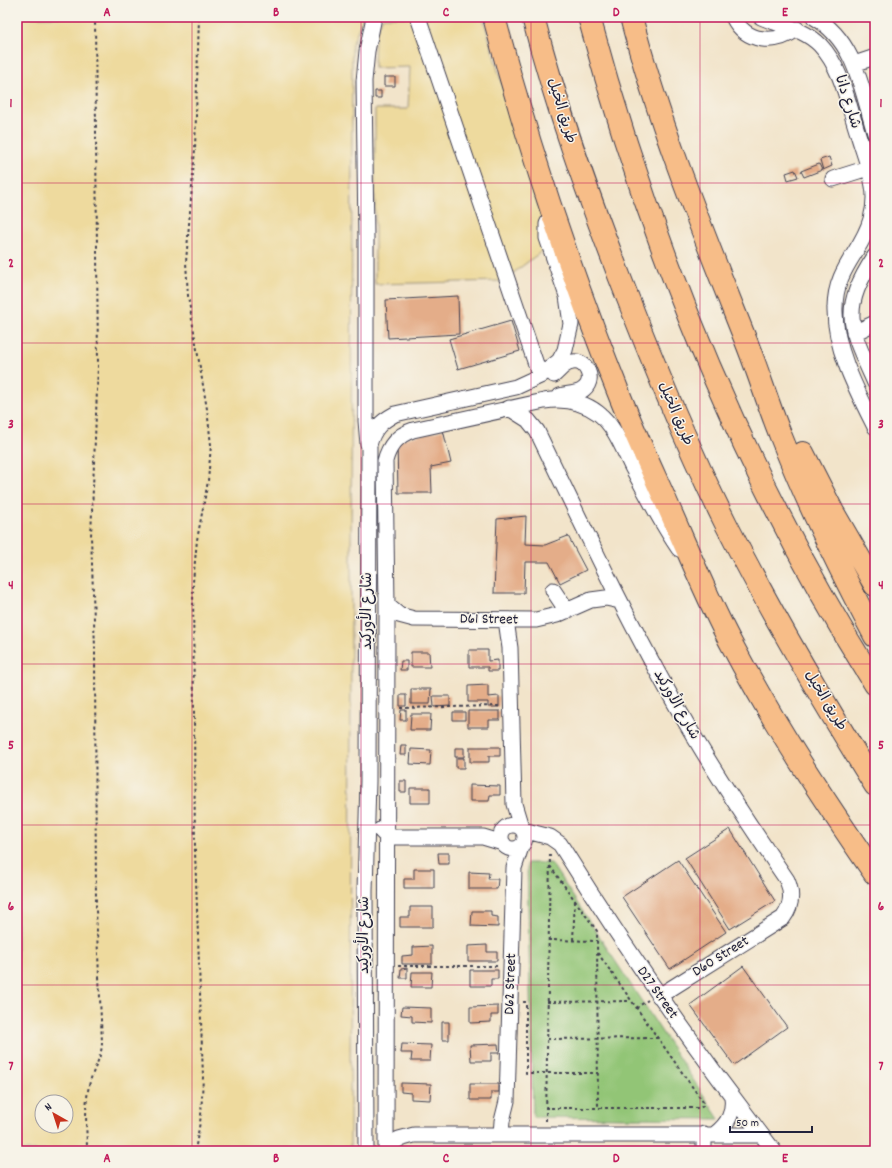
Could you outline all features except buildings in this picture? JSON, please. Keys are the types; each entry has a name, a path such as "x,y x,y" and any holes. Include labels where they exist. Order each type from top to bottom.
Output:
{"highway":[{"path":"494,17 553,212 587,310 616,385 698,574 731,644 751,681 821,794 875,874"},
{"name":"طريق الخيل","path":"533,17 553,87 585,186 646,347 685,437 748,566 816,686 875,785"},
{"path":"588,17 620,125 649,212 714,376 784,526 835,617 875,684"},
{"path":"631,17 646,74 673,155 752,356 780,434 813,513 875,636"},
{"path":"752,356 767,377 820,488 875,585"}],"street":[{"path":"369,445 366,421 364,81 367,51 374,17"},
{"path":"418,17 540,376"},
{"path":"732,17 744,32 761,39 780,38 797,29"},
{"name":"شارع دانا","path":"761,17 797,29 820,45 836,68 868,168 874,198 871,218 864,238 844,268 835,305 838,343 868,394 875,427"},
{"name":"شارع دانا","path":"814,17 827,26 838,37 854,64 871,107 875,133"},
{"path":"854,64 875,57"},
{"path":"833,179 868,168"},
{"name":"شارع الأوركيد","path":"366,1151 365,891 368,781 369,445 377,426 394,414 516,387 540,376 550,369 562,356 570,338 571,324 567,296 547,238 547,224 553,212"},
{"path":"875,256 860,279 854,297 852,316 854,333 875,383"},
{"path":"854,333 875,323"},
{"path":"516,387 531,386 544,381 571,362 579,362 586,367 590,378 584,389 544,401"},
{"path":"366,396 374,408 380,412 394,414"},
{"name":"شارع الأوركيد","path":"386,1150 387,605 385,461 390,447 400,436 413,430 544,401 560,399 577,402 592,409 605,420 615,433 663,525 698,574"},
{"name":"شارع الأوركيد","path":"509,408 528,420 537,431 606,575 650,659 696,741 750,826 787,880 791,897 789,908 783,918"},
{"path":"591,600 600,588 606,575"},
{"path":"553,590 567,611"},
{"name":"D61 Street","path":"387,605 399,615 414,619 511,620 547,618 591,600 606,598 620,601"},
{"path":"511,620 510,648 514,804 513,837"},
{"path":"368,781 377,795 378,826 387,837 547,837"},
{"name":"D62 Street","path":"506,1135 502,1121 507,1101 511,1002 514,868 513,837"},
{"name":"D27 Street","path":"547,837 560,844 606,918 659,996 732,1097 774,1151"},
{"name":"D60 Street","path":"659,996 783,918"},
{"path":"704,1151 710,1134 726,1124 730,1118 732,1097"},
{"path":"386,1120 399,1129 414,1135"},
{"path":"386,1150 399,1139 414,1135 761,1135"}],"path":[{"path":"87,1151 88,1091 102,1050 96,910 95,648 91,543 91,497 98,366 95,17"},
{"path":"195,1151 201,1116 203,1064 195,850 193,582 197,540 208,481 211,445 207,409 188,296 186,262 195,149 199,17"},
{"path":"387,708 511,706"},
{"path":"547,837 550,866 545,1121 552,1121"},
{"path":"550,866 597,931 598,1108"},
{"path":"573,940 575,900"},
{"path":"548,940 597,941"},
{"path":"545,1108 700,1108 704,1106 703,1102 597,952"},
{"path":"397,966 501,966 500,973"},
{"path":"547,1002 631,1001"},
{"path":"511,1002 526,1002 526,1073 598,1073"},
{"path":"547,1039 657,1038"}],"green space":[{"path":"527,863 551,863 719,1119 533,1117"}],"sand":[{"path":"17,17 363,17 352,45 350,1151 17,1151"},
{"path":"383,17 483,17 525,167 551,244 503,281 375,284 375,109 408,109 410,67 374,68 375,34"}]}
